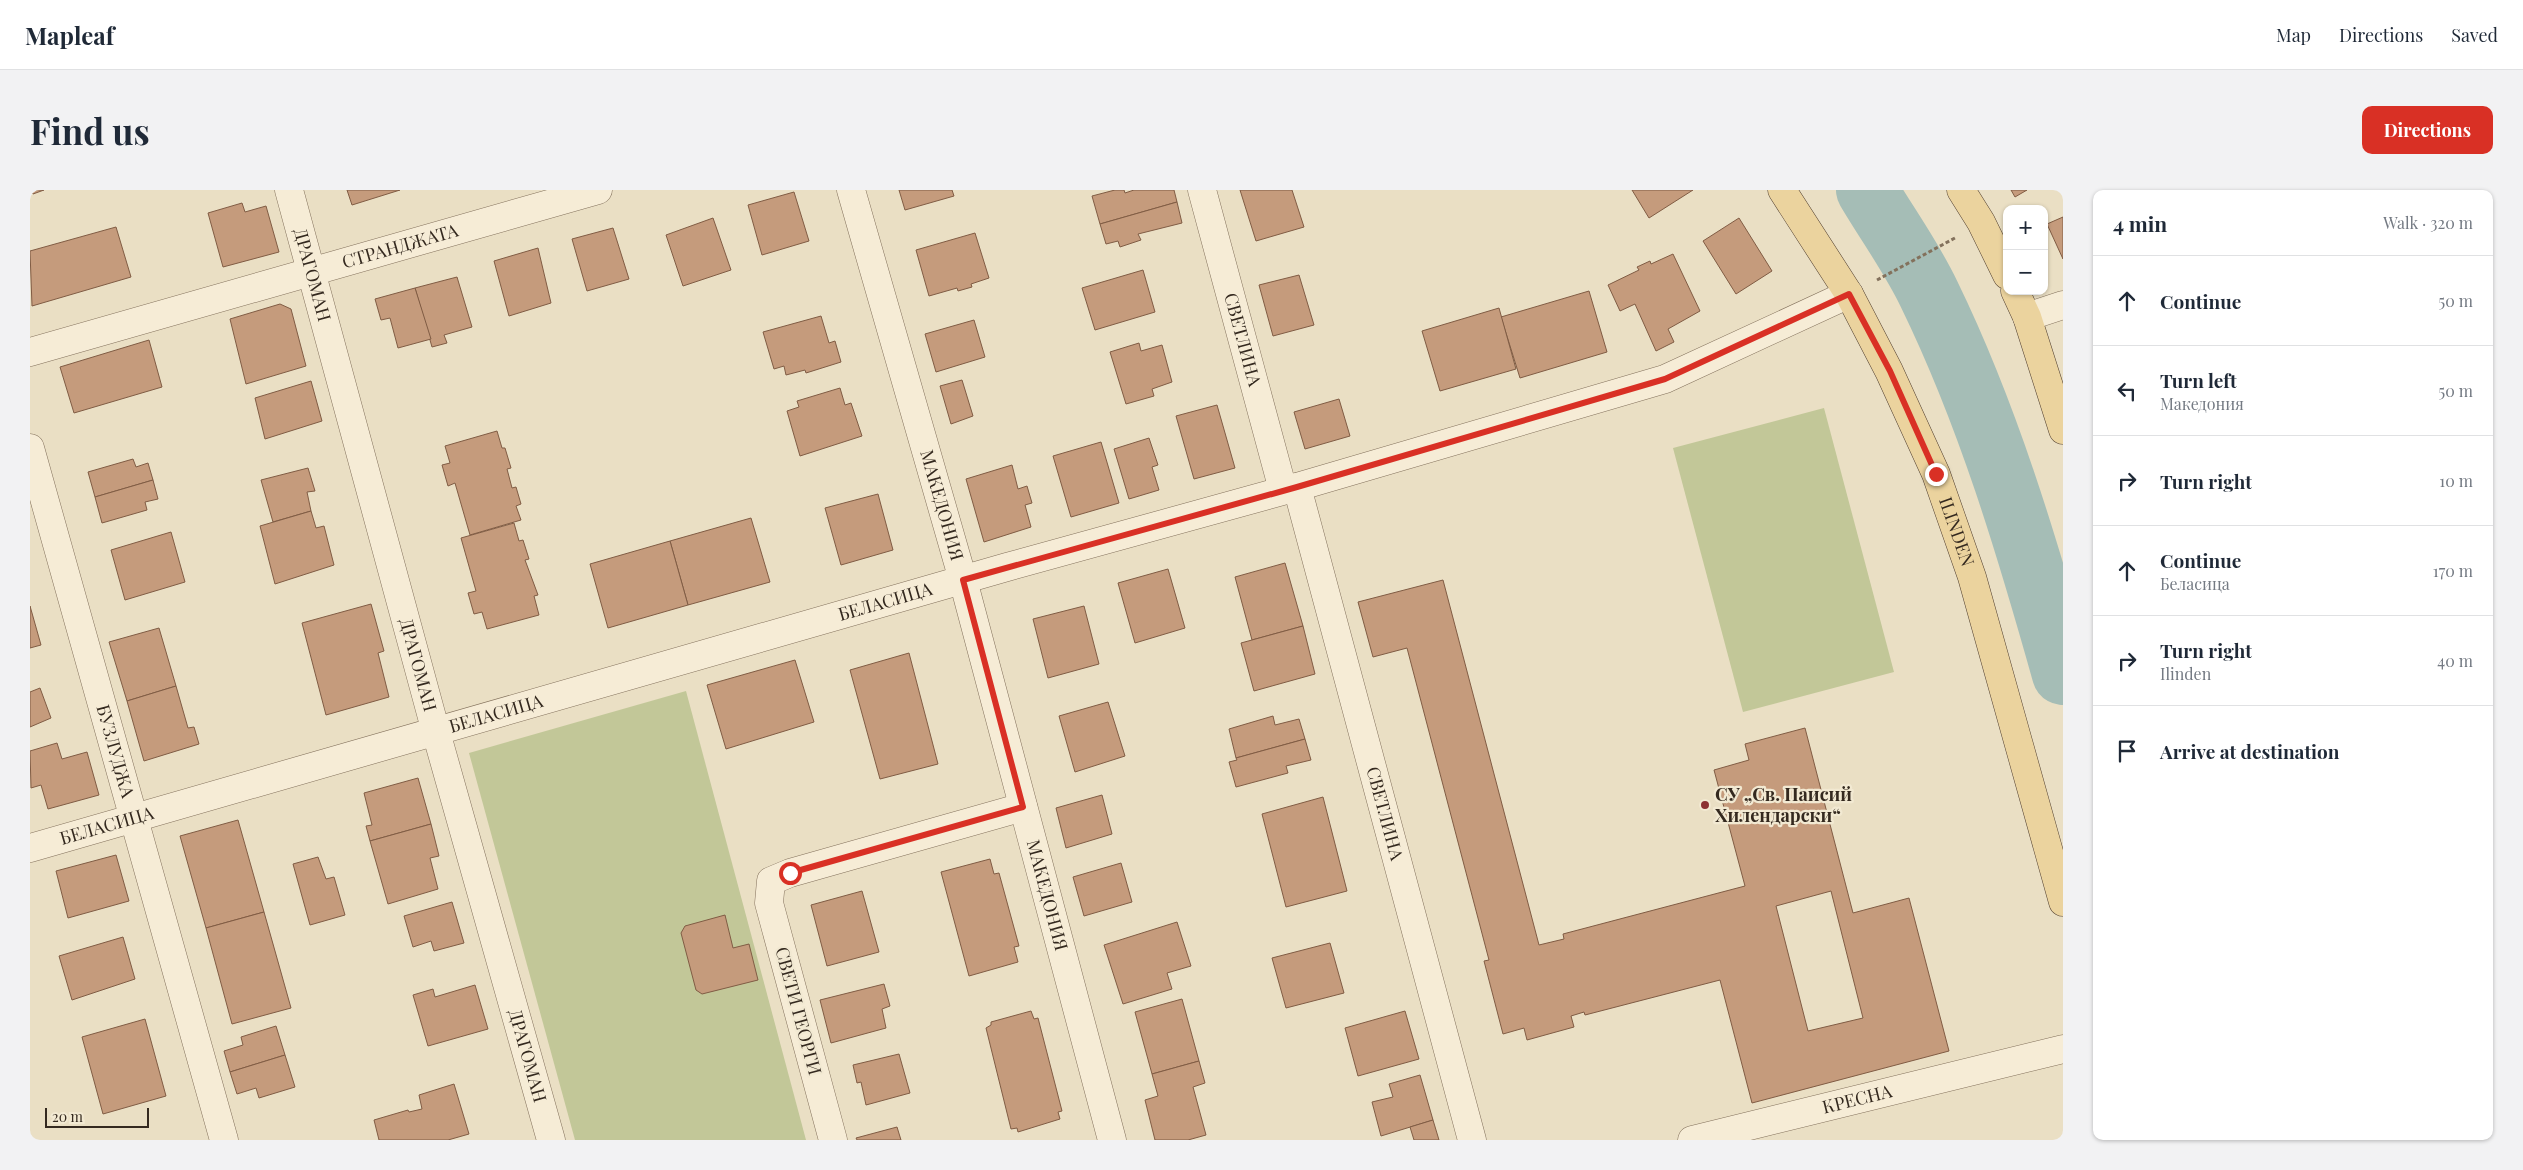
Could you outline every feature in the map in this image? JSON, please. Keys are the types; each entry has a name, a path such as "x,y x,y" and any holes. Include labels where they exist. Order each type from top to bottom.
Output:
{"main road":[{"name":"ILINDEN","path":"1782,190 1849,294 1890,371 1936,474 1966,558 2063,902"},
{"path":"1961,190 1981,222 2003,267"},
{"path":"2017,295 2027,317 2063,430"}],"street":[{"name":"ДРАГОМАН","path":"289,190 543,1134"},
{"name":"СТРАНДЖАТА","path":"30,352 598,190"},
{"name":"МАКЕДОНИЯ","path":"851,190 963,580 1112,1140"},
{"name":"СВЕТЛИНА","path":"1202,190 1290,488 1472,1140"},
{"path":"1290,488 1665,379 1849,294"},
{"path":"2027,317 2063,305"},
{"name":"БУЗЛУДЖА","path":"30,448 224,1140"},
{"name":"БЕЛАСИЦА","path":"30,848 1007,567 1290,488"},
{"name":"СВЕТИ ГЕОРГИ","path":"833,1140 769,903 771,881 790,873 1023,807"},
{"name":"КРЕСНА","path":"1692,1140 1751,1133 2063,1048"}],"path":[{"path":"1890,274 1934,250"}],"green space":[{"path":"1824,408 1894,672 1743,712 1673,448"},
{"path":"686,691 806,1140 575,1140 469,753"}],"building":[{"path":"30,190 44,190 33,194"},
{"path":"347,190 400,190 352,205"},
{"path":"899,190 952,190 954,196 905,210"},
{"path":"1115,190 1124,190 1125,193 1134,190 1174,190 1177,202 1100,224 1092,196"},
{"path":"1240,190 1292,190 1304,227 1256,241"},
{"path":"1632,190 1693,190 1649,218"},
{"path":"2011,190 2027,190 2015,197"},
{"path":"794,192 809,241 762,255 748,205"},
{"path":"1177,202 1182,223 1138,234 1141,240 1120,247 1118,241 1106,244 1100,224"},
{"path":"242,203 245,212 266,206 279,252 223,267 208,213"},
{"path":"2063,217 2063,259 2048,226 2048,224"},
{"path":"713,218 731,270 683,286 666,235"},
{"path":"1739,218 1772,271 1736,294 1703,241"},
{"path":"116,227 131,277 32,306 30,251"},
{"path":"613,228 629,279 587,291 572,239"},
{"path":"975,233 989,278 971,284 972,287 958,291 957,288 929,296 916,250"},
{"path":"538,248 551,303 509,316 494,261"},
{"path":"1673,254 1700,311 1668,329 1674,342 1656,351 1635,304 1620,311 1608,285 1639,270 1637,267 1650,261 1651,264"},
{"path":"1143,270 1155,312 1095,330 1082,288"},
{"path":"1299,275 1314,325 1273,336 1259,285"},
{"path":"457,277 472,327 444,335 447,343 432,347 415,288"},
{"path":"415,288 431,339 398,348 390,318 381,320 375,299"},
{"path":"1589,291 1607,352 1520,378 1501,317"},
{"path":"280,304 291,309 306,366 246,384 230,319"},
{"path":"1499,308 1516,369 1440,391 1422,331"},
{"path":"821,316 829,343 835,341 841,362 806,373 805,370 786,375 784,366 774,369 763,332"},
{"path":"974,320 985,357 936,372 925,334"},
{"path":"149,340 162,387 74,413 60,367"},
{"path":"1139,343 1141,351 1162,345 1172,382 1152,389 1154,396 1126,404 1110,352"},
{"path":"962,380 973,416 951,424 940,386"},
{"path":"311,381 322,421 265,439 255,398"},
{"path":"840,388 845,405 851,403 862,436 800,456 787,411 799,407 797,401"},
{"path":"1339,399 1350,436 1305,449 1294,412"},
{"path":"1217,405 1235,468 1194,479 1176,416"},
{"path":"497,431 511,468 507,469 512,488 516,487 521,504 516,506 521,520 470,535 455,483 448,486 442,465 450,463 445,446"},
{"path":"1149,438 1158,465 1152,467 1159,490 1129,499 1114,449"},
{"path":"1101,442 1119,503 1071,517 1053,456"},
{"path":"133,459 136,467 148,463 153,480 95,497 88,472"},
{"path":"1012,465 1018,489 1027,486 1032,503 1025,505 1031,527 984,542 966,479"},
{"path":"308,468 315,491 307,492 311,511 273,522 261,480"},
{"path":"153,480 158,499 145,502 147,510 102,523 95,497"},
{"path":"878,494 893,550 841,565 825,508"},
{"path":"311,511 316,528 324,526 334,565 275,584 260,526"},
{"path":"751,518 770,582 688,605 670,541"},
{"path":"514,523 519,541 523,540 529,559 525,560 538,595 534,596 539,615 487,629 482,612 474,614 468,593 476,591 461,538"},
{"path":"171,532 185,582 125,600 111,550"},
{"path":"670,541 688,605 608,628 590,564"},
{"path":"1285,563 1303,626 1252,640 1235,577"},
{"path":"1168,569 1185,628 1135,643 1118,583"},
{"path":"1443,580 1539,945 1564,939 1563,934 1745,886 1714,770 1749,760 1745,744 1805,728 1853,913 1909,898 1949,1051 1752,1103 1720,980 1585,1015 1584,1012 1571,1016 1574,1027 1527,1040 1524,1028 1503,1034 1484,961 1489,960 1407,648 1373,657 1358,602","holes":["1831,891 1863,1018 1808,1031 1776,906"]},
{"path":"371,604 384,651 378,653 389,697 326,715 302,623"},
{"path":"30,606 41,645 30,648"},
{"path":"1084,606 1099,664 1048,678 1033,619"},
{"path":"1303,626 1315,674 1254,691 1241,643"},
{"path":"159,628 176,686 127,701 109,642"},
{"path":"909,653 938,764 880,779 850,670"},
{"path":"795,660 814,722 726,749 707,685"},
{"path":"176,686 188,728 194,727 199,744 144,761 127,701"},
{"path":"40,688 51,718 30,727 30,692"},
{"path":"1108,702 1125,756 1075,772 1059,716"},
{"path":"1273,716 1275,725 1299,719 1305,739 1236,758 1229,729"},
{"path":"1305,739 1311,760 1286,766 1288,773 1236,787 1229,762 1237,760 1236,758"},
{"path":"57,743 62,759 87,752 99,795 48,809 41,785 31,788 30,751"},
{"path":"418,778 431,824 370,841 366,826 372,825 364,793"},
{"path":"1102,795 1112,834 1066,848 1056,808"},
{"path":"1323,797 1347,891 1286,907 1262,814"},
{"path":"238,820 264,912 206,928 180,836"},
{"path":"431,824 439,856 430,858 438,889 388,904 370,841"},
{"path":"116,855 129,901 68,918 56,871"},
{"path":"318,857 326,879 334,877 345,915 310,925 293,864"},
{"path":"990,859 994,874 999,873 1019,946 1014,947 1018,962 969,976 941,872"},
{"path":"1121,863 1132,902 1084,916 1073,877"},
{"path":"862,891 879,952 827,966 811,905"},
{"path":"452,902 464,943 434,951 431,941 413,947 404,916"},
{"path":"264,912 291,1008 232,1024 206,928"},
{"path":"725,915 733,948 749,944 758,980 702,994 696,990 681,933 685,926"},
{"path":"1177,922 1191,966 1167,973 1172,989 1123,1004 1104,945"},
{"path":"123,937 135,979 72,1000 59,956"},
{"path":"1330,943 1344,993 1286,1008 1272,958"},
{"path":"884,984 890,1006 882,1009 886,1028 831,1043 820,1000"},
{"path":"475,985 488,1029 428,1046 413,995 433,989 435,997"},
{"path":"1182,999 1199,1061 1152,1074 1135,1012"},
{"path":"1031,1011 1034,1019 1038,1018 1062,1111 1058,1112 1060,1119 1018,1132 1017,1128 1011,1129 986,1028 991,1025 991,1022"},
{"path":"1405,1011 1419,1059 1358,1076 1345,1028"},
{"path":"145,1019 166,1096 103,1114 82,1037"},
{"path":"276,1026 285,1055 230,1072 224,1051 243,1045 241,1037"},
{"path":"899,1054 910,1093 866,1105 861,1082 857,1083 853,1065"},
{"path":"285,1055 295,1087 259,1098 256,1088 237,1094 230,1072"},
{"path":"1199,1061 1205,1083 1193,1087 1206,1135 1188,1140 1155,1140 1145,1100 1158,1096 1152,1074"},
{"path":"1420,1075 1433,1120 1381,1136 1372,1102 1393,1097 1389,1084"},
{"path":"454,1084 469,1134 448,1140 379,1140 374,1120 408,1110 409,1112 422,1109 419,1095"},
{"path":"1433,1120 1439,1140 1414,1140 1410,1127"},
{"path":"897,1127 901,1140 857,1140 856,1138"}],"waterway":[{"path":"1867,190 1922,281 1970,386 2005,481 2063,674"}],"place":[{"name":"СУ „Св. Паисий Хилендарски“","path":"1705,805"}],"route":[{"path":"790,873 1023,807 963,580 1297,487 1665,379 1849,294 1890,371 1936,474"}]}
